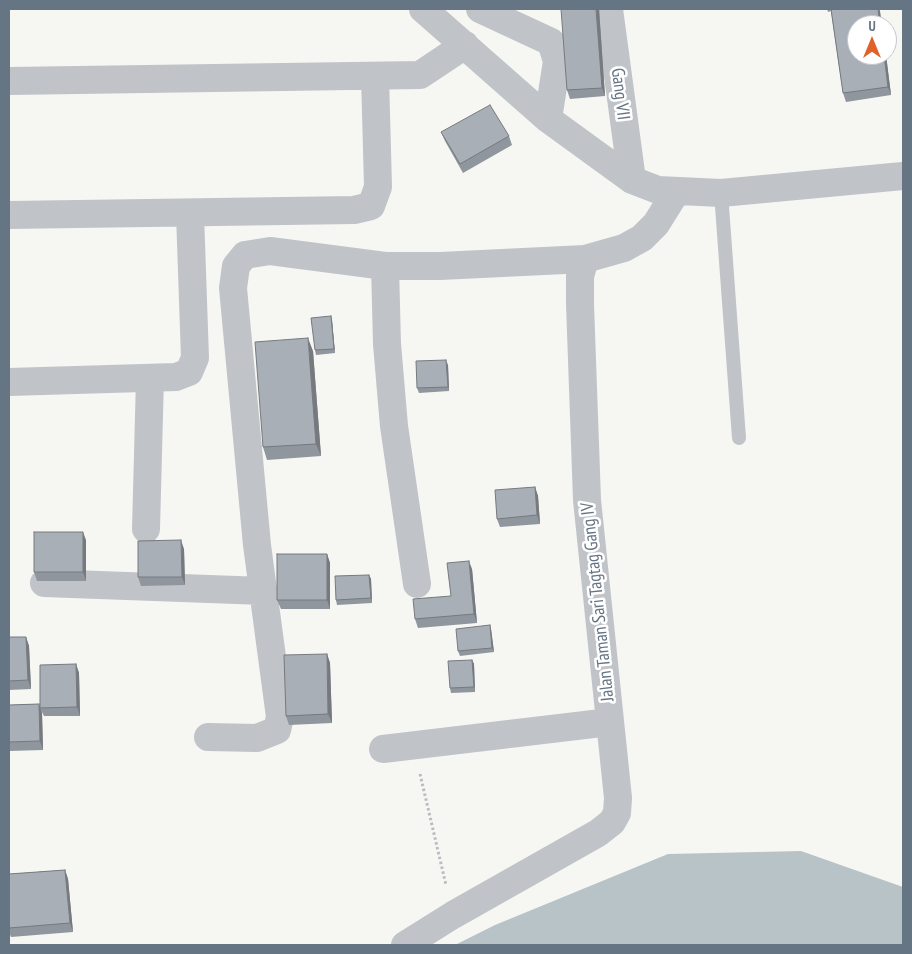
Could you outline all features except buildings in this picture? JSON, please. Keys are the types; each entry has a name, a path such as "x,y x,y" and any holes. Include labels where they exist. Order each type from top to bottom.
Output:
{"street":[{"path":"423,9 548,119 632,180 658,190 721,193 903,176"},
{"path":"480,9 551,42 557,61 548,119"},
{"name":"Gang VII","path":"609,9 632,180"},
{"path":"9,81 420,75 465,45"},
{"path":"9,215 190,214 354,210 371,206 378,187 375,76"},
{"path":"208,737 257,738 277,730 280,718 264,591 233,288 236,266 245,255 270,251 385,266 440,266 585,259 624,248 642,238 656,224 676,192"},
{"path":"9,382 176,377 189,372 195,358 190,214"},
{"name":"Jalan Taman Sari Tagtag Gang IV","path":"405,945 453,915 598,833 612,822 617,813 618,798 587,500 580,304 580,276 585,259"},
{"path":"385,266 387,344 394,426 417,584"},
{"path":"146,529 150,378"},
{"path":"44,583 264,591"},
{"path":"383,749 610,722"}],"lane":[{"path":"721,193 739,438"}],"path":[{"path":"414,744 453,915"}],"shaded area":[{"path":"801,851 903,887 903,945 455,945 495,925 668,854"}]}
